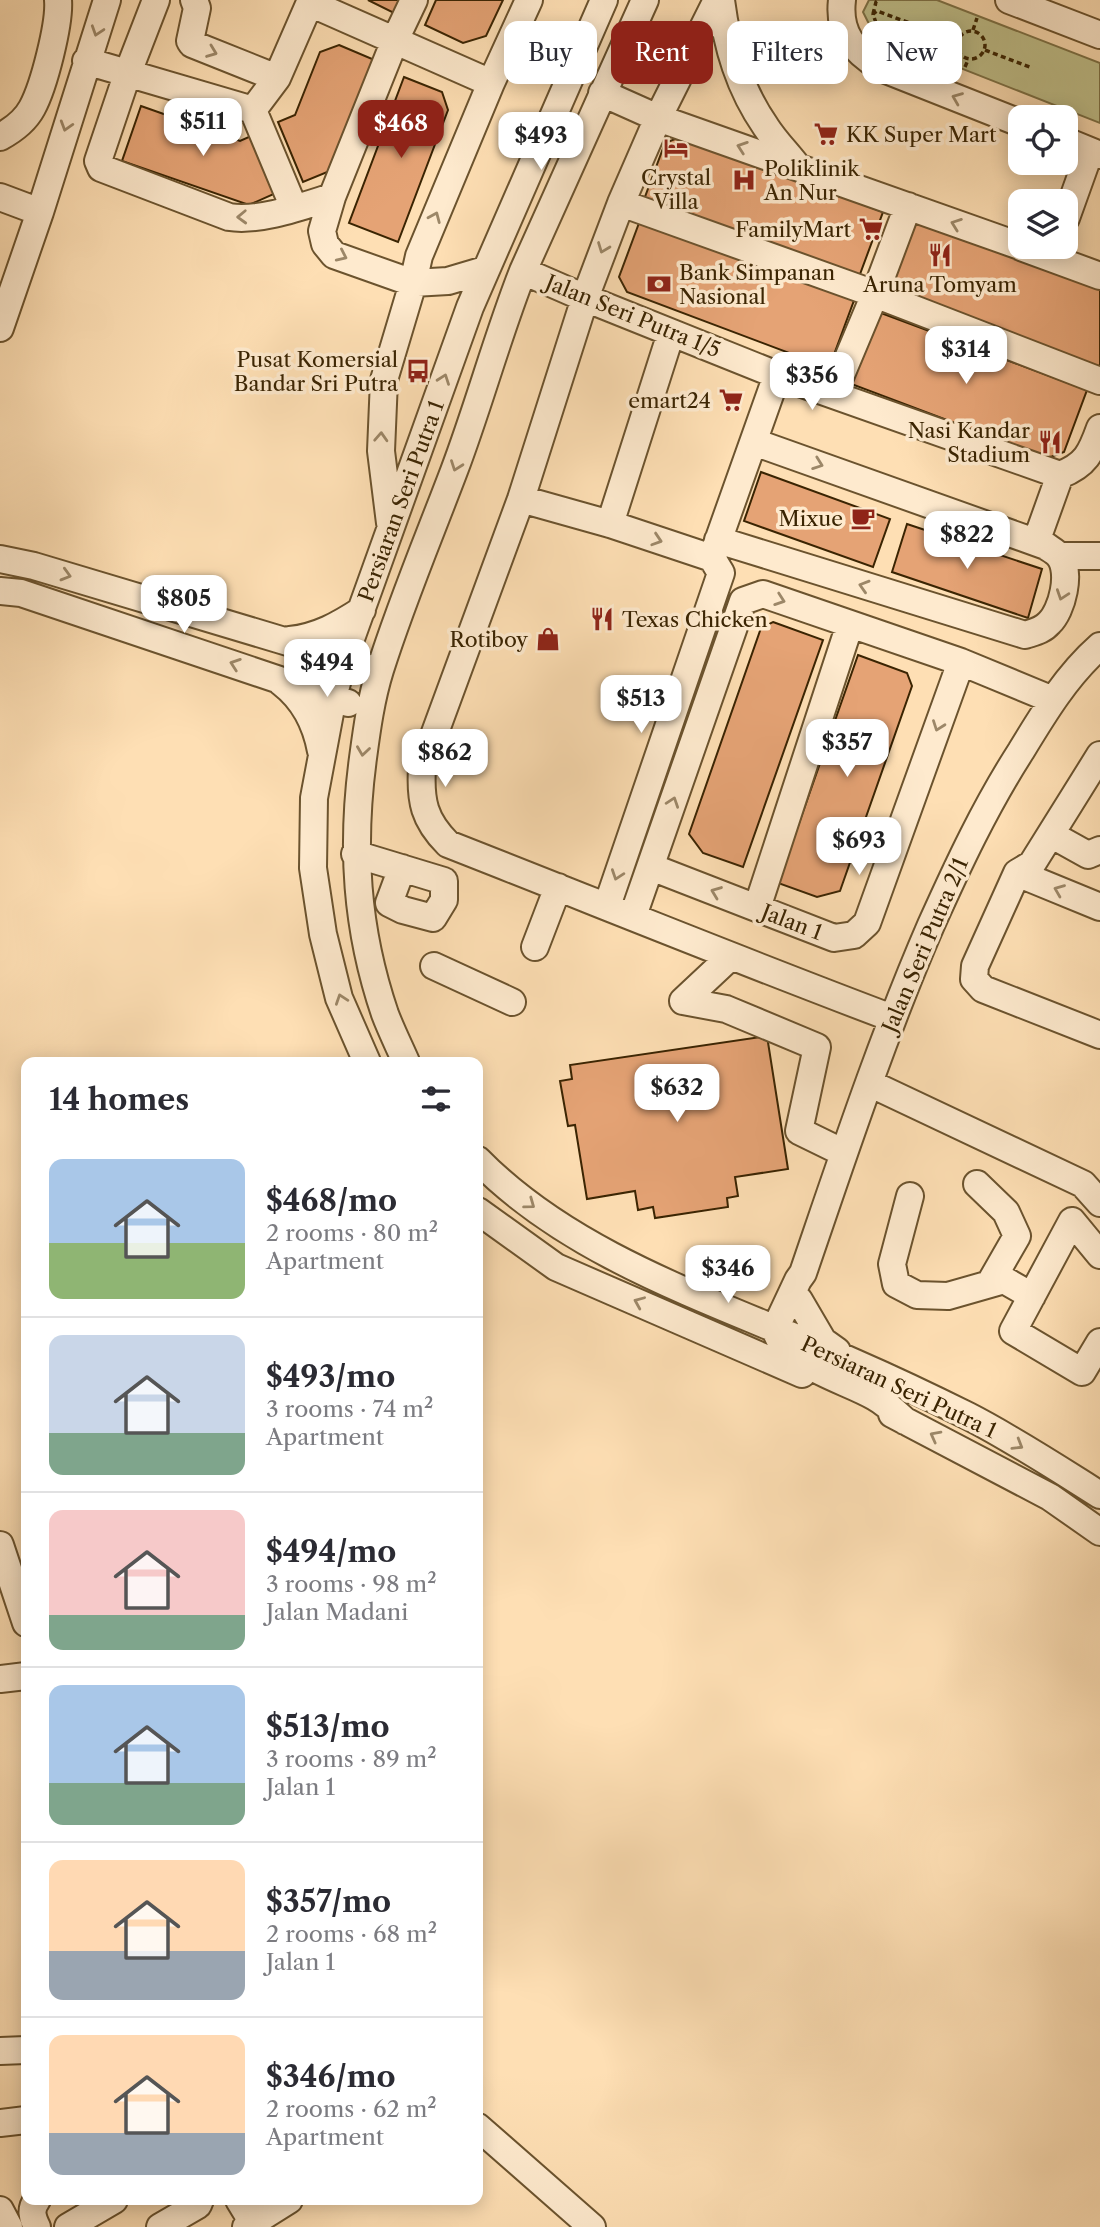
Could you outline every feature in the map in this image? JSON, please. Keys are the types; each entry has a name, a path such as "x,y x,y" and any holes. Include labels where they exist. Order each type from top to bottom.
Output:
{"street":[{"path":"0,137 24,120 33,107 55,31 58,0"},
{"path":"0,328 107,0"},
{"path":"156,0 98,161 101,168 229,217 242,219 332,197"},
{"path":"194,0 197,8 190,41 192,44 277,78"},
{"path":"414,0 395,40 332,197 322,231 325,244 334,255 413,283 449,281 485,270"},
{"path":"391,529 381,451 384,380 419,256 491,83 529,0"},
{"name":"Persiaran Seri Putra 1","path":"594,21 604,0"},
{"name":"Persiaran Seri Putra 1","path":"635,21 645,0"},
{"path":"719,0 650,114 621,203 585,298 521,499 422,768 424,810 435,830 448,844 607,905 730,957 892,1018"},
{"path":"719,0 727,41 743,87 766,128 798,167"},
{"path":"842,0 841,12 846,35 861,55 881,68 1008,118"},
{"path":"1009,0 1100,35"},
{"path":"253,110 277,78 311,1 491,83"},
{"path":"86,61 253,110"},
{"name":"Persiaran Seri Putra 1","path":"404,1057 385,1015 369,960 357,892 357,800 369,711 380,670 460,456 508,308 611,73"},
{"path":"597,81 602,93 650,114 1008,242"},
{"name":"Persiaran Seri Putra 1","path":"365,1057 340,998 323,934 313,867 314,798 333,697 344,658 470,307 566,84"},
{"path":"625,84 632,98 650,114"},
{"path":"253,110 295,208"},
{"path":"587,127 612,113 624,110 650,114"},
{"path":"1078,146 1095,153 1078,191"},
{"path":"0,197 40,212"},
{"path":"621,203 875,294 1100,381"},
{"path":"833,394 908,206"},
{"path":"1067,259 1100,276"},
{"path":"470,307 492,286 523,271"},
{"name":"Jalan Seri Putra 1/5","path":"523,271 777,375 1060,475"},
{"path":"508,308 527,292 555,285"},
{"path":"610,524 671,333"},
{"path":"607,905 722,573 715,549 777,375"},
{"path":"1036,542 1060,475 1075,469 1085,460 1100,428"},
{"path":"521,499 715,549 1025,635 1039,631 1052,622 1066,587 1066,572 1060,556 1046,546 754,442"},
{"path":"1060,556 1100,556"},
{"path":"0,559 34,566 380,670"},
{"path":"0,591 21,593 369,711"},
{"path":"633,916 743,601 762,594 961,662 1054,700"},
{"path":"285,640 306,638 325,632 362,610"},
{"path":"757,908 850,624"},
{"name":"Jalan Seri Putra 2/1","path":"780,1334 794,1298 805,1280 803,1273 892,1018 962,856 994,793 1054,700 1078,665 1100,646"},
{"name":"Jalan 1","path":"650,867 834,938 854,935 867,923 961,662"},
{"path":"274,677 294,692 304,706 319,738 322,756"},
{"path":"1100,755 1052,835 1032,863 1017,873 975,966 974,979 983,989 1100,1035"},
{"path":"1052,835 1088,855 1100,850"},
{"path":"355,854 402,868"},
{"path":"1017,873 1100,907"},
{"path":"535,947 558,887"},
{"path":"730,957 683,1001 726,1009 817,1047 799,1131 844,1153"},
{"path":"434,966 512,1002"},
{"path":"869,1083 1083,1184 1100,1203"},
{"name":"Persiaran Seri Putra 1","path":"483,1165 498,1180 558,1225 631,1265 780,1334 851,1361 970,1417 1100,1495"},
{"path":"977,1185 1006,1212 1017,1236 990,1283"},
{"path":"911,1196 892,1264 896,1284 916,1295 948,1296 1004,1280 1032,1296"},
{"name":"Persiaran Seri Putra 1","path":"483,1215 556,1267 905,1421 1050,1497 1100,1532"},
{"path":"1100,1255 1072,1221 1013,1331 1082,1372 1100,1342"},
{"path":"710,1302 766,1306 794,1298 823,1341 851,1361"},
{"path":"673,1317 697,1319 751,1342 764,1344 780,1334 797,1359 877,1398 905,1421"},
{"path":"0,1545 21,1608"},
{"path":"0,1679 21,1677"},
{"path":"0,2051 21,2050"},
{"path":"0,2123 21,2121"},
{"path":"483,2133 592,2227"},
{"path":"33,2205 32,2217 37,2227"},
{"path":"68,2227 105,2205"},
{"path":"160,2227 197,2205"},
{"path":"241,2205 250,2225 281,2205"},
{"path":"0,2210 9,2227"}],"path":[{"path":"875,21 873,14 879,0"},
{"path":"873,14 877,11 904,21"},
{"path":"972,30 977,18"},
{"path":"962,33 972,30 981,34 985,41 985,50 978,58 968,60 962,56"},
{"path":"985,50 1032,68"},
{"path":"965,67 968,60"}],"green space":[{"path":"869,0 937,0 1100,63 1100,123 1078,114 1078,105 1054,105 962,69 962,21 868,21 863,12"}],"building":[{"path":"368,0 410,0 402,17"},
{"path":"436,0 503,0 486,36 463,43 425,25"},
{"path":"339,45 384,64 342,166 303,182 278,122 295,115 320,52"},
{"path":"404,77 442,92 448,110 398,242 349,223"},
{"path":"141,106 240,141 260,132 285,189 249,205 122,161"},
{"path":"680,137 883,212 856,285 642,205 665,143"},
{"path":"642,215 856,295 829,368 627,292 619,277"},
{"path":"911,217 1008,253 1008,259 1023,259 1100,288 1098,370 884,290"},
{"path":"873,310 1087,390 1064,452 1048,458 846,382"},
{"path":"761,472 890,519 873,567 744,521"},
{"path":"907,524 1042,569 1028,618 892,572"},
{"path":"773,622 823,640 743,867 703,853 689,834 761,628"},
{"path":"858,655 907,673 912,686 840,891 817,897 778,883"},
{"path":"767,1036 788,1169 735,1177 738,1196 727,1198 728,1207 655,1218 653,1207 638,1210 635,1191 587,1199 575,1125 568,1126 560,1081 572,1079 570,1065"}],"place":[{"name":"KK Super Mart","path":"826,134"},
{"name":"Crystal Villa","path":"676,148"},
{"name":"Poliklinik An Nur","path":"744,180"},
{"name":"FamilyMart","path":"871,229"},
{"name":"Aruna Tomyam","path":"940,255"},
{"name":"Bank Simpanan Nasional","path":"659,284"},
{"name":"Pusat Komersial Bandar Sri Putra","path":"418,371"},
{"name":"emart24","path":"731,400"},
{"name":"Nasi Kandar Stadium","path":"1050,442"},
{"name":"Mixue","path":"863,518"},
{"name":"Texas Chicken","path":"602,619"},
{"name":"Rotiboy","path":"548,639"}]}
